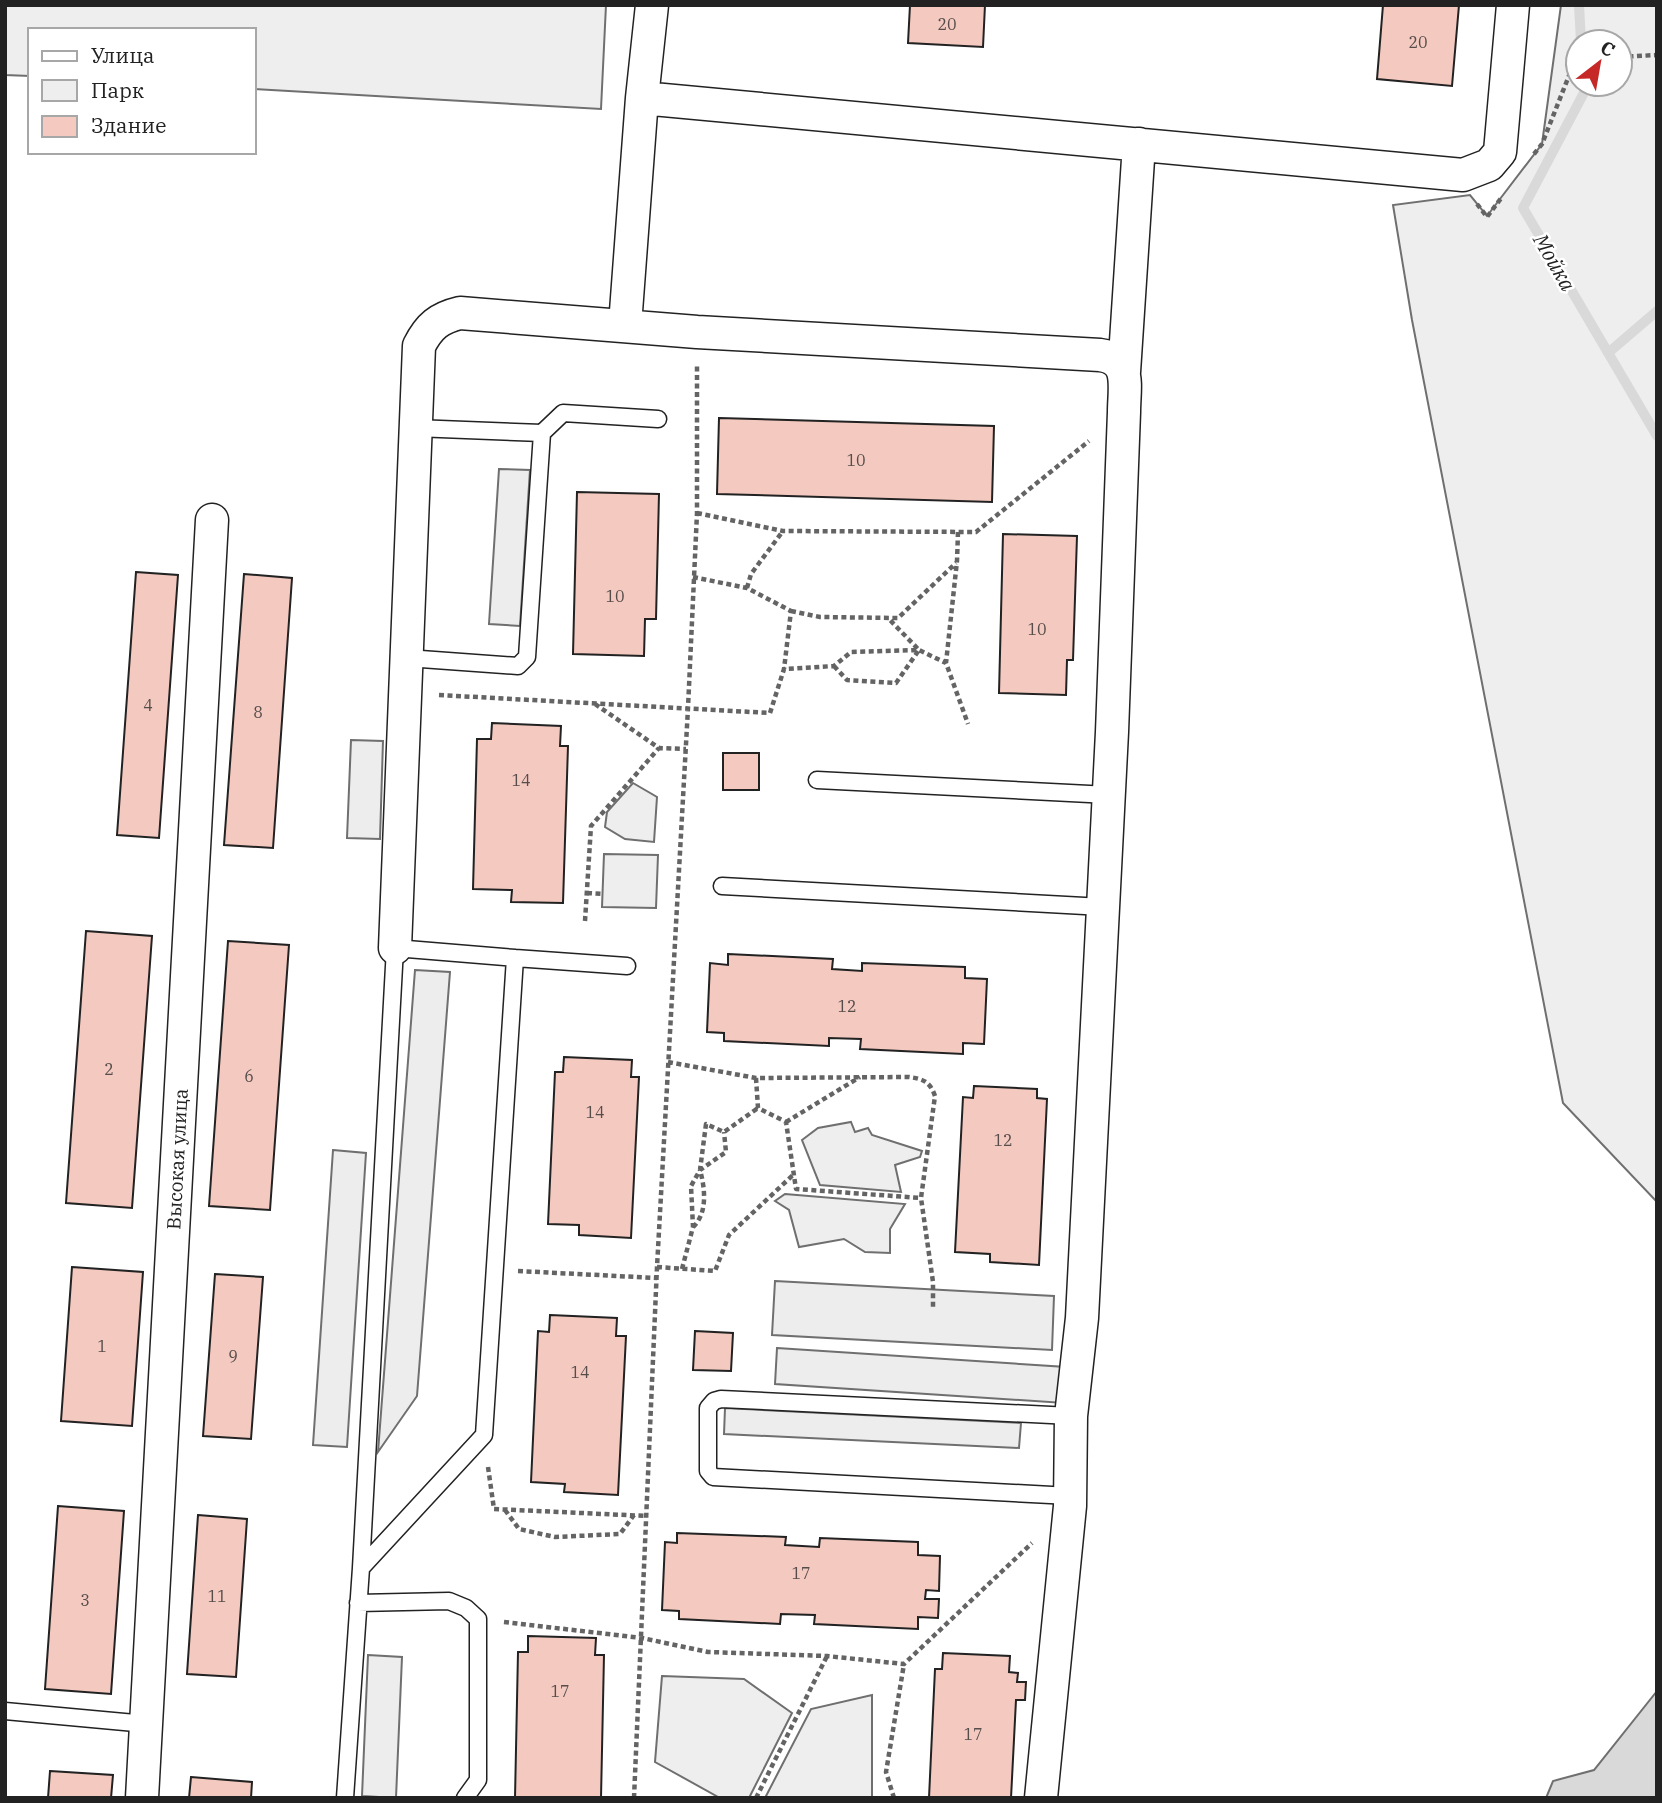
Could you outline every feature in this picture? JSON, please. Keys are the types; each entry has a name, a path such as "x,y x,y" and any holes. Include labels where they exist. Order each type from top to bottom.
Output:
{"street":[{"path":"625,325 642,98 652,5"},
{"path":"642,98 1463,175 1489,165 1500,152 1513,5"},
{"path":"1041,1798 1070,1501 1070,1416 1082,1318 1109,795 1125,412 1124,372 1139,145"},
{"path":"395,948 419,345 427,330 443,317 460,313 697,332 1100,355 1110,356 1119,362 1124,372"},
{"name":"Высокая улица","path":"142,1798 212,520"}],"lane":[{"path":"407,658 518,666 527,657 542,433 563,413 658,419"},
{"path":"415,428 542,433"},
{"path":"817,780 1109,795"},
{"path":"722,886 1103,907"},
{"path":"345,1798 361,1568 395,948 627,966"},
{"path":"361,1568 484,1435 515,958"},
{"path":"1070,1416 721,1399 714,1401 708,1408 708,1471 713,1477 1070,1501"},
{"path":"358,1602 449,1601 466,1608 478,1619 478,1780 465,1798"},
{"path":"5,1711 146,1724"}],"path":[{"path":"1634,56 1657,55"},
{"path":"634,1798 657,1267 697,513 697,332"},
{"path":"697,513 783,531 976,532 1125,412"},
{"path":"747,588 751,574 783,531"},
{"path":"958,531 946,663 968,724"},
{"path":"692,577 747,588 791,611 820,617 898,618 957,561"},
{"path":"406,693 770,713 784,669 791,611"},
{"path":"887,618 919,650 946,663"},
{"path":"784,669 834,666 851,652 919,650"},
{"path":"834,666 847,680 896,683 919,650"},
{"path":"594,703 659,748 686,749"},
{"path":"585,921 591,826 659,748"},
{"path":"587,893 603,894"},
{"path":"668,1062 756,1078 862,1076 922,1079 932,1086 935,1096 921,1198 933,1282 933,1309"},
{"path":"786,1122 862,1076"},
{"path":"756,1078 758,1108"},
{"path":"758,1108 786,1122"},
{"path":"724,1132 758,1108"},
{"path":"786,1122 796,1189 921,1198"},
{"path":"682,1269 693,1227 691,1186 700,1170 706,1124 724,1132"},
{"path":"700,1170 726,1152 724,1132"},
{"path":"693,1227 699,1221 705,1189 700,1170"},
{"path":"657,1267 715,1271 729,1235 793,1174"},
{"path":"494,1269 657,1278"},
{"path":"484,1435 494,1509 647,1516"},
{"path":"894,1798 886,1772 904,1664 1070,1501"},
{"path":"505,1509 519,1529 555,1538 620,1534 634,1515"},
{"path":"478,1619 642,1638 708,1652 828,1656 904,1664"},
{"path":"756,1798 828,1656"}],"green space":[{"path":"5,5 606,5 601,109 256,89 256,28 28,28 28,76 5,75"},
{"path":"1561,5 1657,5 1657,1202 1563,1103 1412,320 1393,205 1470,195 1487,216 1542,144"},
{"path":"633,783 657,797 654,842 625,839 605,827 607,812"},
{"path":"604,854 658,855 656,908 602,907"},
{"path":"851,1122 855,1132 868,1128 872,1135 922,1151 920,1157 895,1165 901,1192 820,1185 802,1140 818,1128"},
{"path":"785,1194 905,1204 890,1229 890,1253 865,1252 844,1239 799,1247 789,1210 775,1201"},
{"path":"662,1676 744,1679 792,1713 749,1798 720,1798 655,1762"},
{"path":"872,1695 872,1798 765,1798 811,1709"}],"shaded area":[{"path":"499,469 530,470 520,626 489,624"},
{"path":"351,740 383,741 380,839 347,838"},
{"path":"415,970 450,972 417,1396 378,1452"},
{"path":"333,1150 366,1153 347,1447 313,1445"},
{"path":"775,1281 1054,1296 1052,1350 772,1335"},
{"path":"777,1348 1066,1367 1064,1403 775,1384"},
{"path":"725,1408 1021,1423 1019,1448 724,1434"},
{"path":"368,1655 402,1657 396,1798 362,1796"},
{"path":"1657,1691 1657,1798 1546,1798 1553,1781 1594,1770"}],"building":[{"path":"910,5 985,5 983,47 908,43"},
{"path":"1383,5 1459,5 1452,86 1377,79"},
{"path":"719,418 994,426 992,502 717,494"},
{"path":"577,492 659,494 656,619 645,619 644,656 573,654"},
{"path":"1003,534 1077,536 1073,660 1067,660 1066,695 999,693"},
{"path":"136,572 178,575 159,838 117,835"},
{"path":"244,574 292,578 273,848 224,845"},
{"path":"492,723 561,726 560,746 568,746 563,903 511,902 512,890 473,889 477,739 491,739"},
{"path":"723,753 759,753 759,790 723,790"},
{"path":"86,931 152,936 132,1208 66,1203"},
{"path":"228,941 289,945 270,1210 209,1206"},
{"path":"728,954 833,959 832,969 862,971 862,963 965,967 965,978 987,979 984,1044 963,1043 963,1054 860,1049 861,1039 829,1038 829,1046 724,1041 724,1033 707,1032 710,963 728,965"},
{"path":"564,1057 632,1060 631,1077 639,1077 631,1238 579,1235 579,1225 548,1224 555,1072 563,1072"},
{"path":"974,1086 1037,1089 1037,1098 1047,1099 1039,1265 990,1262 990,1254 955,1252 963,1097 973,1098"},
{"path":"72,1267 143,1272 132,1426 61,1421"},
{"path":"215,1274 263,1277 251,1439 203,1436"},
{"path":"550,1315 617,1318 616,1336 626,1336 618,1495 564,1492 565,1484 531,1482 538,1331 549,1332"},
{"path":"695,1331 733,1333 731,1371 693,1370"},
{"path":"58,1506 124,1511 111,1694 45,1689"},
{"path":"198,1515 247,1519 236,1677 187,1674"},
{"path":"677,1533 786,1537 785,1545 819,1547 820,1538 918,1542 918,1555 940,1556 939,1591 926,1590 925,1599 939,1599 938,1618 918,1617 918,1629 814,1624 815,1615 781,1614 780,1624 679,1619 679,1611 662,1610 665,1542 677,1543"},
{"path":"528,1636 596,1638 595,1655 604,1655 601,1798 515,1798 518,1652 528,1652"},
{"path":"943,1653 1010,1656 1009,1672 1018,1673 1017,1682 1026,1682 1025,1700 1016,1700 1011,1798 929,1798 935,1669 942,1669"},
{"path":"50,1771 113,1775 111,1798 48,1798"},
{"path":"191,1777 252,1782 251,1798 189,1798"}],"waterway":[{"name":"Мойка","path":"1579,5 1580,28"},
{"name":"Мойка","path":"1581,98 1523,208 1657,436"},
{"path":"1608,353 1657,311"}]}
